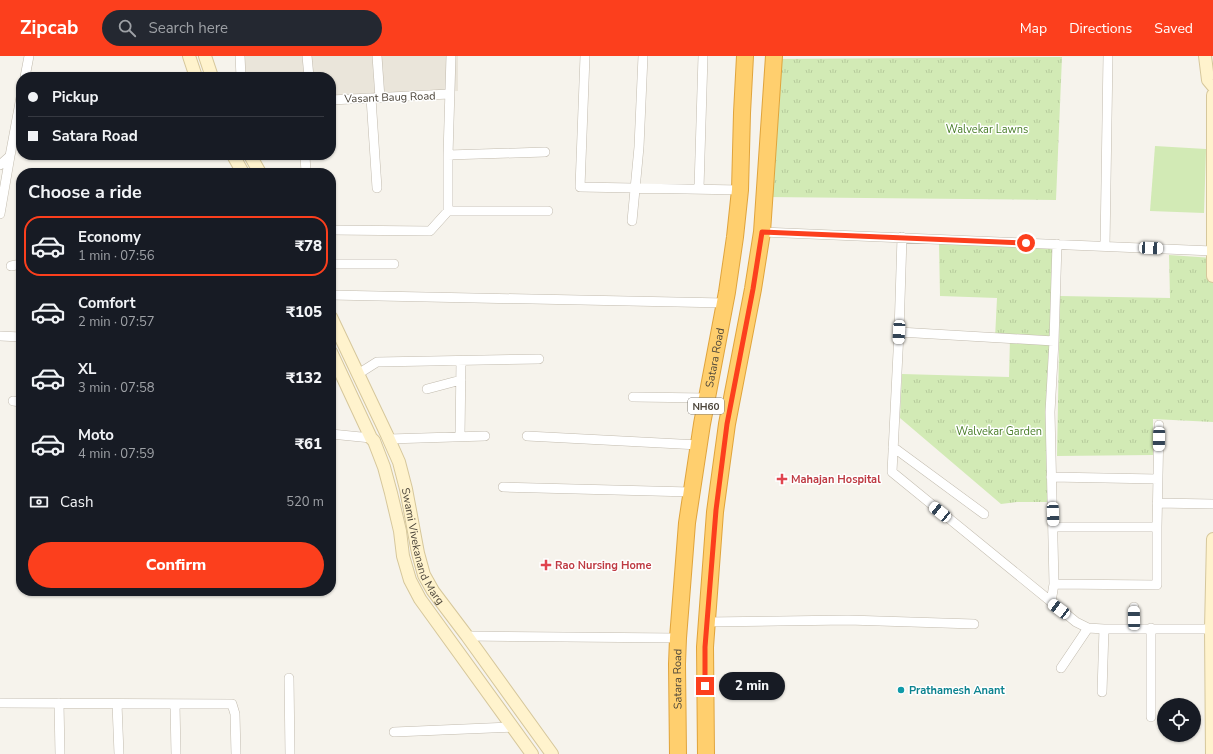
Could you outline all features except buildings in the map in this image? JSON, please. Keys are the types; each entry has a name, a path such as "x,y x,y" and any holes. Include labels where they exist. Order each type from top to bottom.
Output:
{"highway":[{"name":"Satara Road","path":"678,754 678,638 687,523 735,237 740,190 745,56"},
{"name":"NH60","path":"706,754 705,647 715,512 727,424 753,289 762,232 774,56"}],"main road":[{"path":"189,56 194,72"},
{"path":"205,56 210,72"},
{"path":"1205,56 1208,80 1213,86"},
{"path":"1213,95 1213,276"},
{"name":"Swami Vivekanand Marg","path":"336,328 399,462 406,489 418,553 424,575 432,591 467,636 552,754"},
{"name":"Swami Vivekanand Marg","path":"336,364 371,438 374,441 386,473 400,531 403,556 410,580 420,599 532,754"},
{"path":"1212,754 1213,539"}],"street":[{"path":"26,72 29,56"},
{"path":"240,56 241,72"},
{"path":"307,56 309,72"},
{"path":"377,56 377,188"},
{"path":"336,230 430,231 448,211 451,56"},
{"path":"585,56 580,187 699,188 740,190"},
{"path":"632,220 639,148 643,56"},
{"path":"699,188 703,56"},
{"path":"1105,246 1108,56"},
{"name":"Vasant Baug Road","path":"336,100 450,94"},
{"path":"0,214 16,124"},
{"path":"448,155 545,152"},
{"path":"0,165 10,156"},
{"path":"448,211 548,211"},
{"path":"762,232 1213,251"},
{"path":"902,237 892,472 1076,622 1088,628 1151,628 1212,624"},
{"path":"1051,602 1054,584 1050,412 1057,244"},
{"path":"336,264 394,264"},
{"path":"11,266 16,265"},
{"path":"336,295 725,303"},
{"path":"899,332 1054,341"},
{"path":"0,336 16,337"},
{"path":"358,374 377,362 539,359"},
{"path":"460,361 460,436"},
{"path":"428,389 461,380"},
{"path":"633,397 707,398"},
{"path":"1054,584 1157,585 1159,425"},
{"path":"336,434 371,438"},
{"path":"389,439 485,436"},
{"path":"527,436 699,445"},
{"path":"893,447 984,514"},
{"path":"1051,477 1158,479"},
{"path":"503,487 691,492"},
{"path":"1157,503 1213,504"},
{"path":"1053,527 1157,527"},
{"path":"1134,607 1134,628"},
{"path":"706,622 848,620 974,624"},
{"path":"1061,668 1088,628"},
{"path":"1102,692 1104,628"},
{"path":"1151,628 1151,717"},
{"path":"467,636 678,638"},
{"path":"289,678 290,754"},
{"path":"0,703 232,704 235,714 236,754"},
{"path":"59,703 60,754"},
{"path":"117,704 119,754"},
{"path":"175,704 176,754"},
{"path":"394,732 513,727"}],"shaded area":[{"path":"242,56 458,56 458,91 336,96 336,72 244,72"}],"green space":[{"name":"Walvekar Lawns","path":"1062,57 1056,200 765,197 773,59"},
{"path":"1155,146 1206,149 1204,213 1150,211"},
{"path":"939,243 1057,244 1054,337 995,338 997,298 940,296"},
{"path":"1169,255 1213,258 1213,422 1153,419 1153,455 1057,456 1060,296 1170,298"},
{"name":"Walvekar Garden","path":"1010,338 1054,341 1052,502 1017,502 1001,504 900,418 902,374 1009,377"}],"place":[{"name":"Mahajan Hospital","path":"782,479"},
{"name":"Rao Nursing Home","path":"546,565"},
{"name":"Prathamesh Anant","path":"901,690"}],"route":[{"path":"705,686 705,647 716,510 727,424 753,289 762,232 1026,243"}]}
